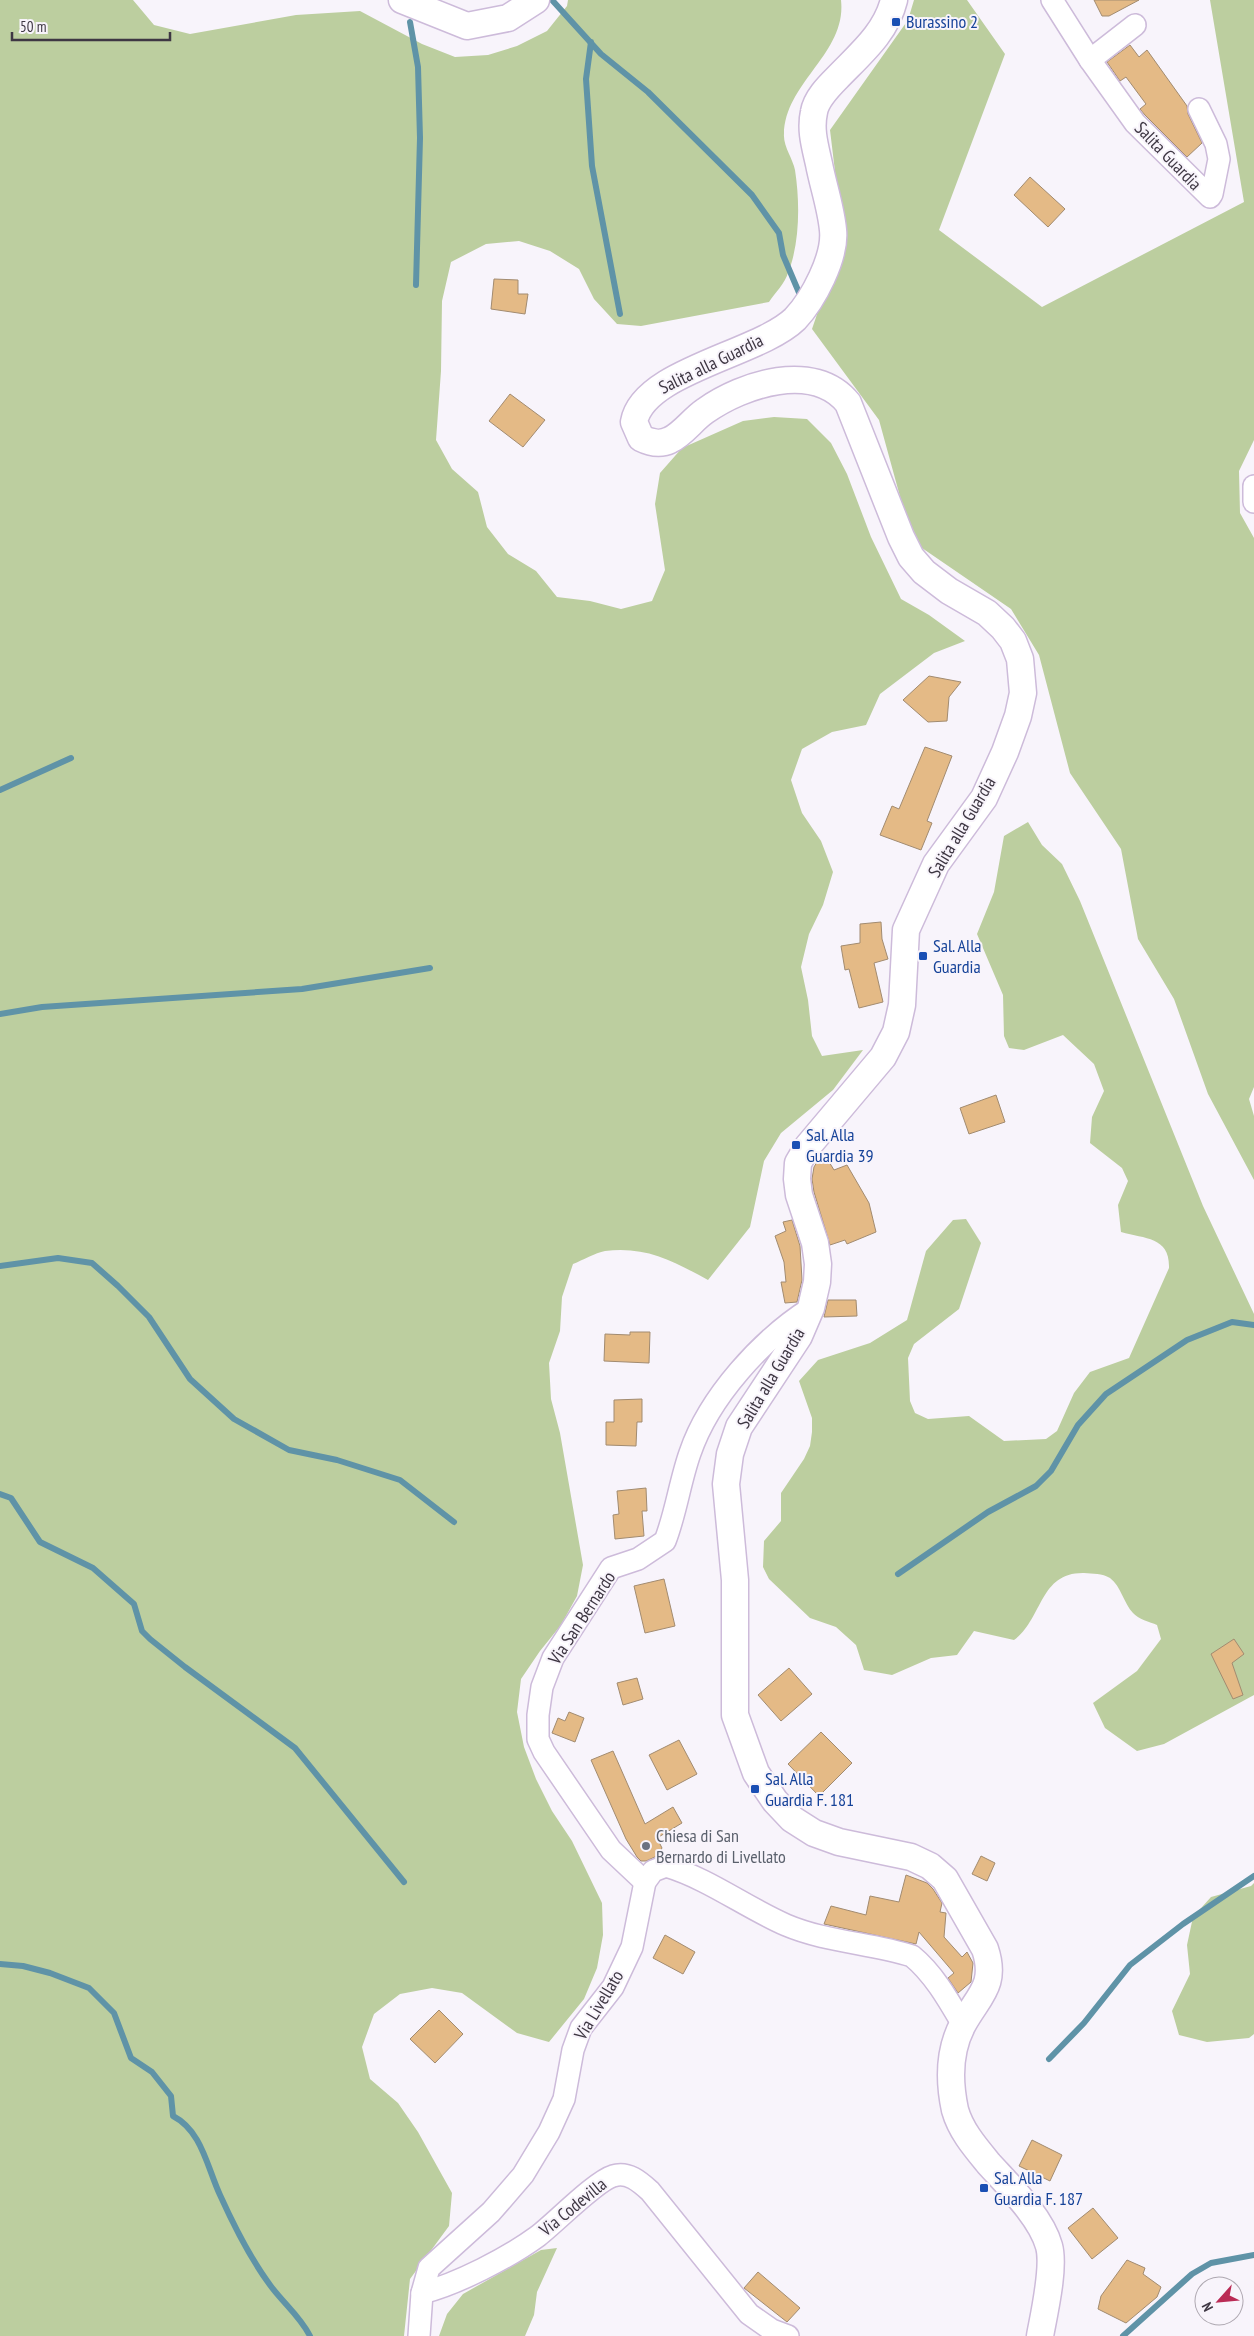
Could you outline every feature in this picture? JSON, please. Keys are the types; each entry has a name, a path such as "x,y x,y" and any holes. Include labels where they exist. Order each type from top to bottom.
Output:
{"main road":[{"path":"402,0 467,26 508,18 536,0"},
{"name":"Salita alla Guardia","path":"895,0 888,20 877,36 824,91 814,109 811,128 833,231 831,252 822,277 805,308 780,330 704,365 654,392 640,404 634,422 641,438 650,442 661,443 671,440 705,411 748,389 773,383 800,380 821,382 839,391 848,403 901,537 911,556 930,577 949,592 986,613 1003,628 1013,641 1020,659 1023,694 1018,716 1005,752 984,798 936,864 906,930 902,1005 896,1032 883,1057 808,1146 798,1163 799,1195 815,1243 818,1264 817,1282 811,1308 799,1336 739,1427 730,1454 726,1484 735,1580 735,1716 756,1773 775,1801 792,1819 814,1833 839,1842 911,1857 930,1866 945,1879 973,1925 989,1959 989,1981 963,2025 954,2050 951,2076 954,2103 963,2131 1024,2204 1041,2228 1049,2246 1051,2264 1040,2336"}],"street":[{"name":"Salita Guardia","path":"1052,0 1090,60 1135,123 1210,197 1219,159 1216,144 1199,109"},
{"path":"1090,60 1136,25"},
{"path":"1254,486 1254,502"},
{"name":"Via San Bernardo","path":"645,1882 611,1850 544,1752 538,1739 538,1715 542,1688 553,1658 611,1568 638,1559 665,1541 690,1451 702,1425 732,1379 782,1329 811,1308"},
{"path":"645,1882 653,1872 666,1866 685,1872 786,1924 831,1939 912,1956 921,1963 947,1997 963,2025"},
{"name":"Via Livellato","path":"419,2336 422,2293 429,2268 491,2212 523,2175 549,2132 564,2099 573,2050 581,2028 613,1987 632,1947 645,1882"},
{"name":"Via Codevilla","path":"422,2293 438,2289 516,2250 538,2236 607,2178 622,2174 634,2178 650,2191 749,2314 772,2330 788,2336"}],"green space":[{"path":"0,0 133,0 154,25 190,34 296,15 360,11 422,44 455,57 488,55 517,46 547,31 567,6 568,0 841,0 840,19 835,36 794,99 787,115 784,139 794,166 797,182 797,236 787,277 769,302 641,326 617,324 594,299 579,269 550,251 519,241 486,244 451,262 442,301 441,371 436,440 452,469 478,492 487,527 508,554 536,571 557,597 590,601 621,609 652,601 665,570 655,504 660,473 682,448 743,421 774,417 807,419 831,443 847,474 871,537 901,599 929,615 965,641 934,653 880,694 866,725 832,732 802,749 791,780 802,813 821,841 833,872 823,905 809,934 801,967 808,1000 812,1036 822,1056 863,1050 833,1090 781,1133 764,1161 750,1227 708,1280 659,1256 633,1251 605,1251 573,1264 562,1297 560,1331 549,1363 551,1399 560,1433 583,1565 577,1596 561,1625 521,1679 517,1712 524,1747 536,1779 552,1811 572,1841 602,1903 603,1935 597,1968 584,1999 549,2042 517,2033 462,1993 432,1988 400,1994 374,2014 362,2047 370,2079 398,2103 418,2132 452,2193 449,2226 410,2279 404,2336 0,2336"},
{"path":"914,0 967,0 1005,54 939,230 1042,307 1244,202 1210,0 1254,0 1254,440 1239,471 1240,513 1254,538 1254,1087 1249,1099 1254,1116 1254,1180 1208,1094 1174,999 1138,939 1121,849 1070,773 1039,655 1011,609 922,548 904,511 879,420 812,329 843,238 830,130 908,20"},
{"path":"1028,822 1042,845 1062,864 1080,901 1203,1206 1254,1314 1254,1695 1164,1744 1137,1751 1105,1728 1093,1703 1137,1671 1161,1639 1157,1625 1135,1615 1127,1605 1114,1581 1107,1576 1084,1573 1069,1575 1058,1580 1043,1598 1031,1621 1014,1640 974,1631 957,1655 931,1658 892,1675 864,1670 856,1645 836,1627 810,1618 769,1579 763,1567 764,1541 781,1521 781,1493 804,1459 810,1446 812,1418 799,1381 818,1360 870,1343 907,1320 926,1251 953,1220 966,1219 981,1243 959,1309 914,1344 908,1358 910,1401 915,1413 928,1419 969,1416 1004,1441 1046,1439 1057,1431 1074,1393 1090,1372 1129,1358 1169,1268 1168,1258 1161,1245 1147,1238 1121,1232 1118,1205 1128,1181 1122,1168 1090,1143 1092,1117 1104,1091 1094,1064 1063,1035 1024,1050 1009,1048 1004,1036 1003,995 977,934 994,892 1004,836"},
{"path":"1254,1883 1254,2034 1249,2038 1207,2042 1179,2035 1172,2011 1190,1974 1187,1945 1193,1917 1211,1897 1251,1886"},
{"path":"557,2248 537,2292 534,2315 525,2336 439,2336 447,2314 463,2294 541,2250"}],"building":[{"path":"1094,0 1139,0 1109,16 1102,16"},
{"path":"1130,45 1139,57 1147,50 1187,106 1188,114 1202,143 1187,157 1145,115 1140,109 1146,104 1126,77 1120,81 1107,62"},
{"path":"1030,177 1065,209 1048,227 1014,195"},
{"path":"494,279 518,280 518,294 528,294 525,314 491,309"},
{"path":"510,394 545,420 523,447 489,421"},
{"path":"929,676 961,682 949,697 947,721 928,722 903,700"},
{"path":"925,747 952,756 927,821 932,823 921,850 880,835 892,806 899,809"},
{"path":"881,922 882,939 888,959 874,963 883,1002 859,1008 849,969 845,970 841,946 860,943 860,924"},
{"path":"996,1095 1005,1122 969,1134 960,1108"},
{"path":"823,1152 834,1170 847,1165 869,1203 876,1232 847,1244 845,1240 830,1245 812,1179 814,1167"},
{"path":"792,1220 800,1246 802,1280 797,1302 785,1303 781,1282 786,1282 784,1262 775,1236 786,1231 783,1222"},
{"path":"828,1300 856,1300 857,1316 824,1317"},
{"path":"630,1332 650,1332 649,1363 604,1361 605,1334 630,1335"},
{"path":"642,1399 642,1422 637,1422 636,1446 606,1445 606,1422 614,1422 614,1400"},
{"path":"646,1488 647,1511 642,1511 644,1536 615,1539 613,1515 619,1514 617,1491"},
{"path":"664,1579 675,1626 645,1633 634,1586"},
{"path":"1234,1639 1244,1654 1232,1663 1243,1695 1233,1699 1211,1654"},
{"path":"789,1668 812,1694 781,1721 758,1695"},
{"path":"637,1678 643,1699 623,1705 617,1683"},
{"path":"569,1712 584,1718 575,1742 552,1733 558,1718 565,1721"},
{"path":"821,1732 852,1763 819,1796 788,1764"},
{"path":"679,1740 697,1774 667,1790 649,1755"},
{"path":"613,1751 645,1824 673,1807 682,1823 657,1838 662,1848 657,1856 646,1861 641,1861 637,1857 626,1839 591,1760"},
{"path":"981,1856 995,1863 987,1881 972,1874"},
{"path":"906,1875 927,1883 933,1889 942,1903 940,1912 946,1913 944,1937 962,1957 967,1952 973,1963 971,1982 958,1993 948,1978 954,1973 919,1932 916,1944 824,1924 831,1906 866,1915 870,1896 899,1902"},
{"path":"665,1935 695,1952 683,1974 653,1958"},
{"path":"439,2010 463,2034 435,2063 410,2039"},
{"path":"1032,2140 1062,2155 1050,2181 1019,2166"},
{"path":"1093,2208 1118,2238 1092,2259 1068,2228"},
{"path":"1127,2260 1145,2268 1143,2274 1161,2287 1157,2297 1126,2323 1098,2309 1101,2296"},
{"path":"758,2272 800,2308 787,2322 744,2288"}],"waterway":[{"path":"552,0 601,54 648,92 752,195 779,233 783,255 800,295"},
{"path":"410,22 418,67 420,138 416,285"},
{"path":"591,42 586,79 592,166 620,314"},
{"path":"0,790 71,758"},
{"path":"0,1014 42,1007 302,989 430,968"},
{"path":"0,1266 58,1258 92,1263 149,1317 190,1379 234,1419 289,1450 337,1460 400,1480 454,1522"},
{"path":"898,1574 988,1512 1036,1486 1051,1471 1078,1425 1106,1394 1187,1340 1232,1322 1254,1325"},
{"path":"0,1494 11,1498 40,1542 93,1568 134,1604 142,1631 150,1639 295,1748 404,1882"},
{"path":"1049,2059 1084,2023 1130,1965 1183,1924 1254,1876"},
{"path":"0,1964 23,1966 50,1973 89,1988 114,2013 131,2058 152,2072 171,2096 173,2116 183,2123 197,2140 225,2207 256,2264 275,2292 301,2322 310,2336"},
{"path":"1123,2336 1192,2274 1211,2263 1254,2255"}],"place":[{"name":"Burassino 2","path":"896,22"},
{"name":"Sal. Alla Guardia","path":"923,956"},
{"name":"Sal. Alla Guardia 39","path":"796,1145"},
{"name":"Sal. Alla Guardia F. 181","path":"755,1789"},
{"name":"Chiesa di San Bernardo di Livellato","path":"646,1846"},
{"name":"Sal. Alla Guardia F. 187","path":"984,2188"}]}
